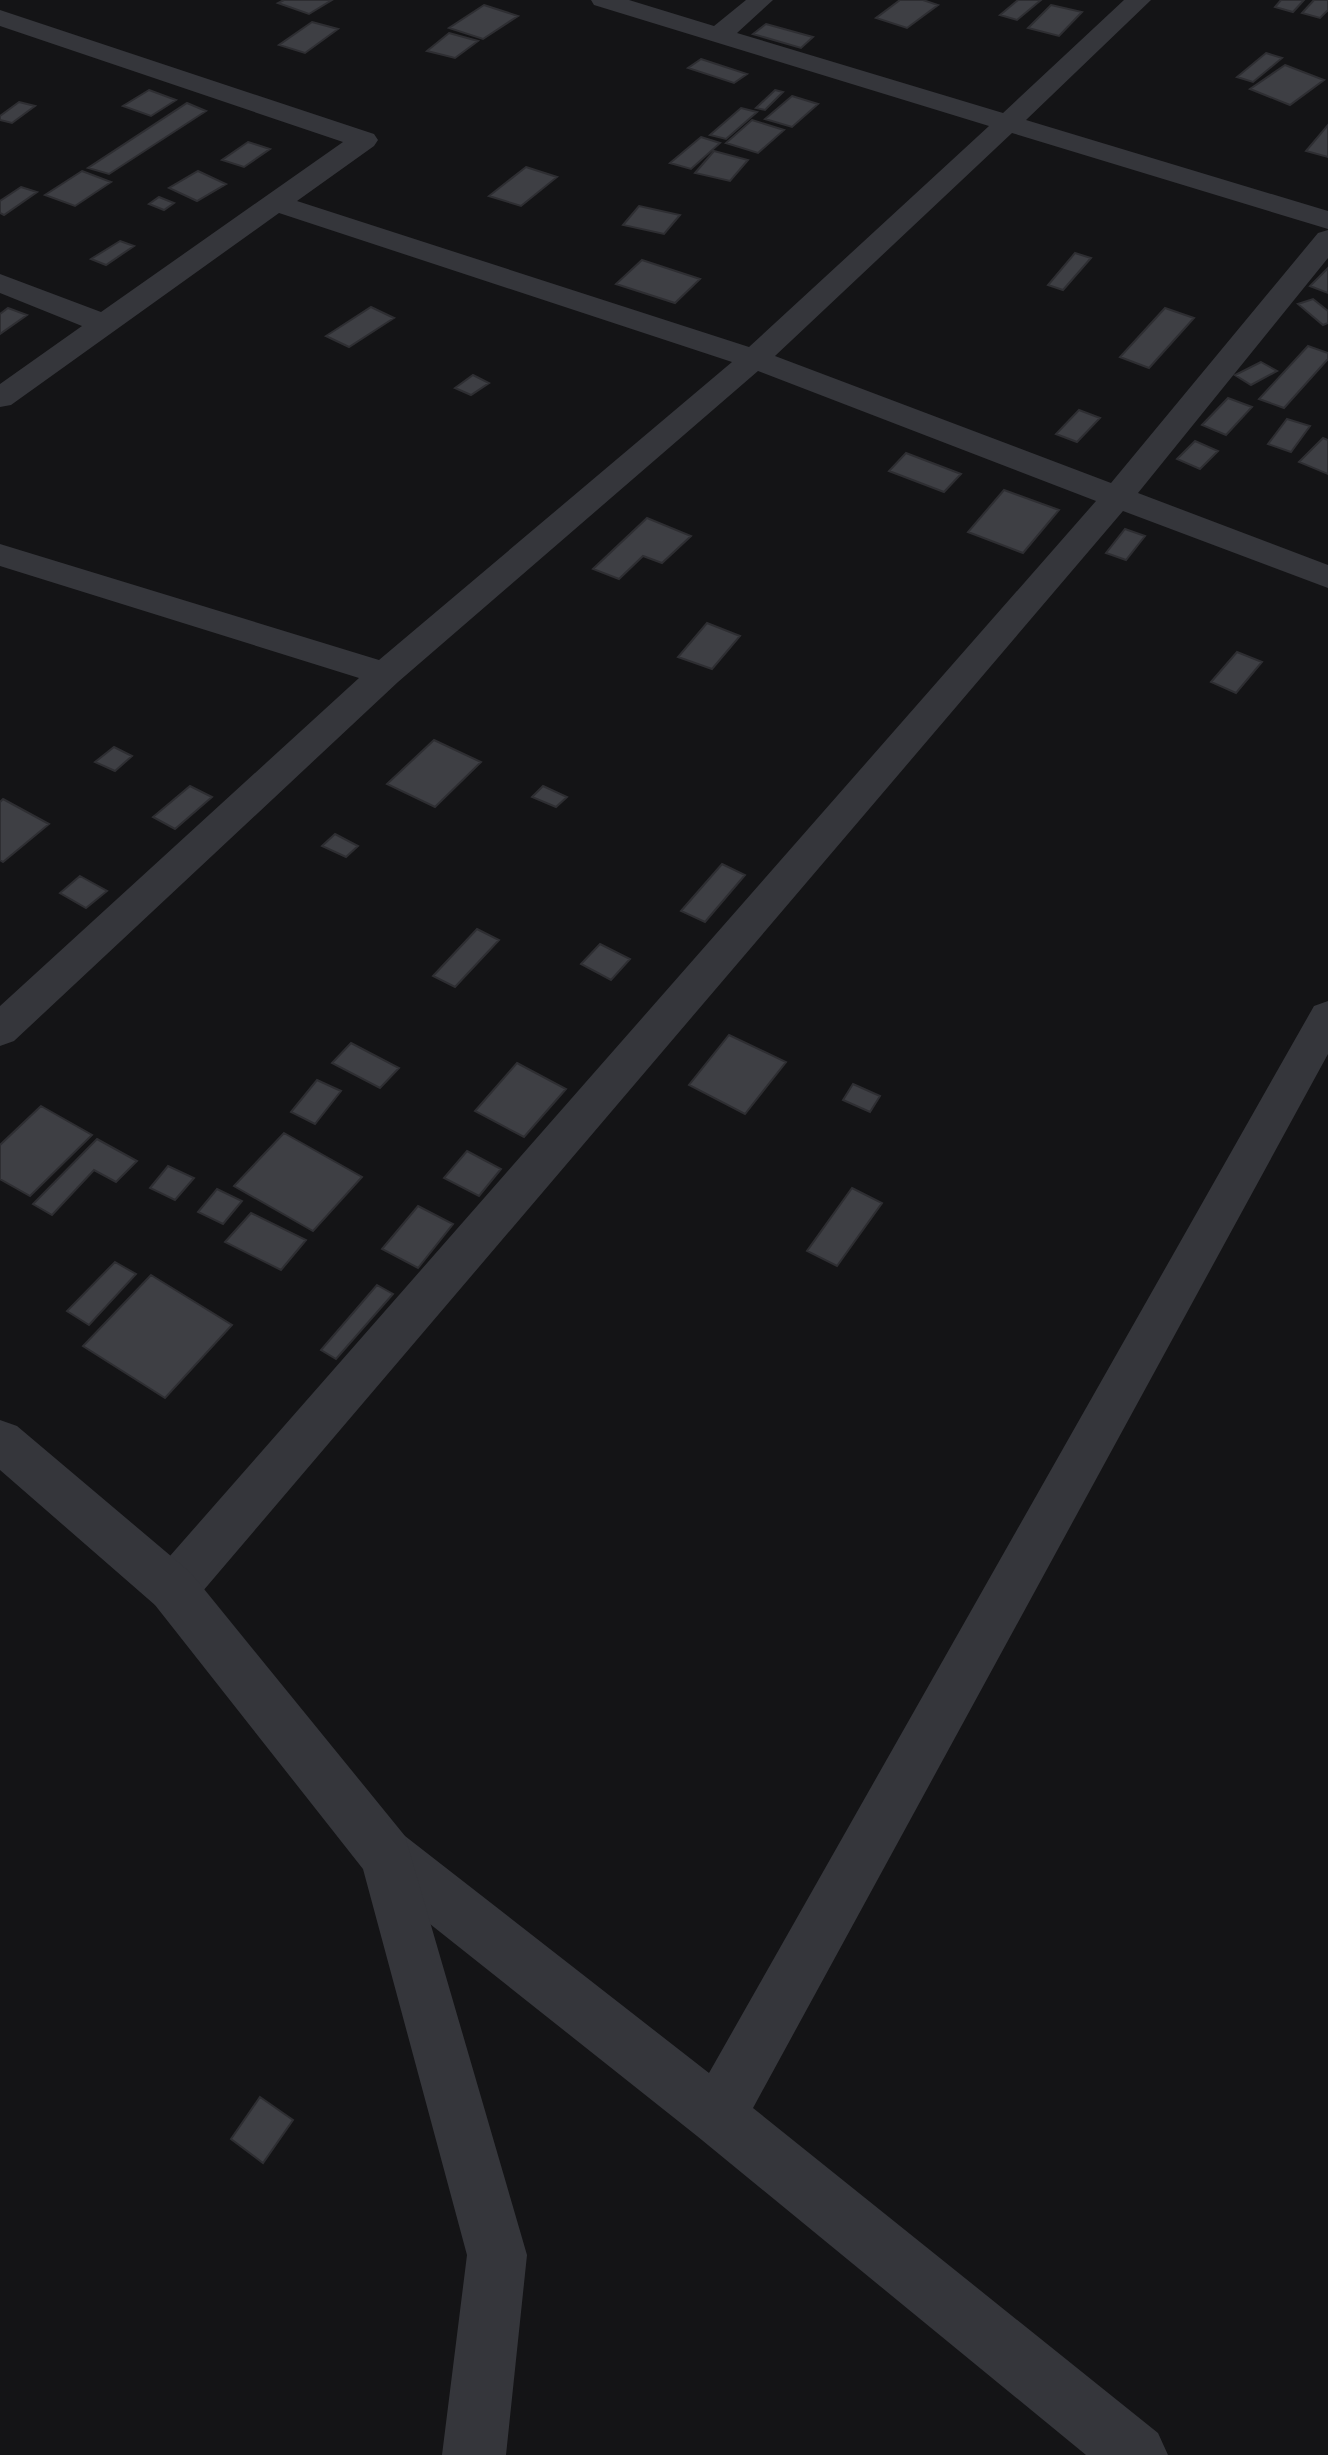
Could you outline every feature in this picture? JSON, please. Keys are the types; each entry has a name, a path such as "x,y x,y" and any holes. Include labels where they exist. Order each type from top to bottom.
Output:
{"street":[{"path":"603,0 1005,125 1328,220"},
{"path":"720,34 761,0"},
{"path":"0,1030 385,674 754,359 1139,0"},
{"path":"0,18 364,140 0,398"},
{"path":"276,203 754,359 1328,577"},
{"path":"173,1589 1117,497 1328,239"},
{"path":"0,283 104,324"},
{"path":"0,555 385,674"},
{"path":"717,2116 1328,1017"},
{"path":"0,1441 173,1589 386,1855 717,2116 1136,2455"},
{"path":"386,1855 497,2255 474,2455"}],"building":[{"path":"284,0 332,0 309,14 278,3"},
{"path":"900,0 923,0 938,5 907,28 876,18"},
{"path":"1018,0 1041,0 1017,20 1000,15"},
{"path":"1281,0 1304,0 1293,12 1275,7"},
{"path":"1314,0 1328,0 1328,10 1320,18 1302,13"},
{"path":"484,5 518,16 483,39 449,28"},
{"path":"1051,5 1082,12 1059,36 1028,28"},
{"path":"312,22 338,29 305,53 279,45"},
{"path":"766,24 813,37 801,48 753,34"},
{"path":"449,33 478,41 455,58 427,51"},
{"path":"1266,53 1282,58 1253,82 1237,77"},
{"path":"701,59 747,74 734,83 688,68"},
{"path":"1285,65 1324,80 1290,105 1250,89"},
{"path":"149,90 176,100 151,116 123,106"},
{"path":"775,90 783,92 765,110 756,108"},
{"path":"792,96 818,104 792,127 765,119"},
{"path":"19,102 35,106 12,123 0,120 0,116"},
{"path":"187,103 206,111 109,174 88,168"},
{"path":"741,108 757,112 726,139 710,135"},
{"path":"752,120 784,130 758,153 726,143"},
{"path":"1328,125 1328,157 1306,151"},
{"path":"701,137 720,143 691,169 670,163"},
{"path":"248,142 270,149 244,167 222,160"},
{"path":"714,151 748,160 730,181 695,173"},
{"path":"526,167 557,177 521,206 489,196"},
{"path":"82,171 111,182 75,206 45,195"},
{"path":"198,171 226,184 197,201 169,188"},
{"path":"21,187 37,192 4,215 0,213 0,201"},
{"path":"159,197 174,203 164,210 149,204"},
{"path":"639,206 680,215 664,234 623,225"},
{"path":"120,241 134,246 106,265 91,259"},
{"path":"1075,253 1091,258 1063,290 1048,285"},
{"path":"642,260 700,279 675,303 616,284"},
{"path":"1328,268 1328,293 1310,286"},
{"path":"1313,299 1328,311 1328,323 1323,325 1298,304"},
{"path":"371,307 394,318 349,347 326,336"},
{"path":"8,308 27,315 0,334 0,314"},
{"path":"1165,308 1194,318 1149,368 1120,357"},
{"path":"1308,346 1328,353 1328,359 1284,408 1259,399"},
{"path":"1261,362 1277,371 1251,385 1235,375"},
{"path":"473,375 489,383 471,395 455,388"},
{"path":"1228,398 1252,407 1226,435 1202,425"},
{"path":"1079,410 1100,418 1077,442 1056,434"},
{"path":"1287,419 1310,426 1291,452 1268,444"},
{"path":"1323,438 1328,440 1328,474 1299,462"},
{"path":"1195,441 1218,451 1200,469 1177,459"},
{"path":"906,453 961,474 944,492 889,471"},
{"path":"1004,490 1059,510 1023,553 968,532"},
{"path":"647,518 691,536 662,563 643,556 619,579 593,569"},
{"path":"1125,529 1145,536 1126,560 1106,553"},
{"path":"707,623 740,636 712,669 678,657"},
{"path":"1237,652 1262,662 1236,693 1211,682"},
{"path":"434,740 481,762 435,807 387,784"},
{"path":"114,747 132,756 115,771 95,762"},
{"path":"190,786 212,797 175,829 153,817"},
{"path":"543,786 567,797 556,807 532,797"},
{"path":"3,799 49,824 3,862 0,860 0,802"},
{"path":"335,834 358,846 346,857 322,846"},
{"path":"722,864 745,875 705,922 681,911"},
{"path":"80,876 107,891 86,908 60,893"},
{"path":"477,929 499,940 455,987 433,976"},
{"path":"600,944 630,959 611,980 581,964"},
{"path":"729,1035 786,1062 745,1114 689,1085"},
{"path":"351,1043 399,1068 380,1088 332,1063"},
{"path":"517,1063 566,1089 524,1137 475,1111"},
{"path":"317,1080 341,1091 315,1124 291,1112"},
{"path":"853,1084 880,1096 870,1112 843,1100"},
{"path":"41,1106 92,1135 30,1196 0,1179 0,1145"},
{"path":"284,1133 362,1177 313,1231 234,1186"},
{"path":"97,1139 137,1161 116,1182 94,1170 52,1215 33,1204"},
{"path":"467,1151 501,1169 479,1196 444,1178"},
{"path":"168,1166 194,1178 175,1200 150,1188"},
{"path":"852,1188 882,1203 837,1266 807,1251"},
{"path":"217,1189 242,1201 223,1224 198,1212"},
{"path":"418,1206 453,1224 418,1268 382,1249"},
{"path":"251,1213 306,1240 281,1270 225,1242"},
{"path":"115,1262 136,1274 89,1325 67,1311"},
{"path":"151,1275 232,1325 165,1398 83,1346"},
{"path":"377,1285 393,1294 336,1359 321,1350"},
{"path":"260,2097 293,2120 263,2163 231,2139"}]}
